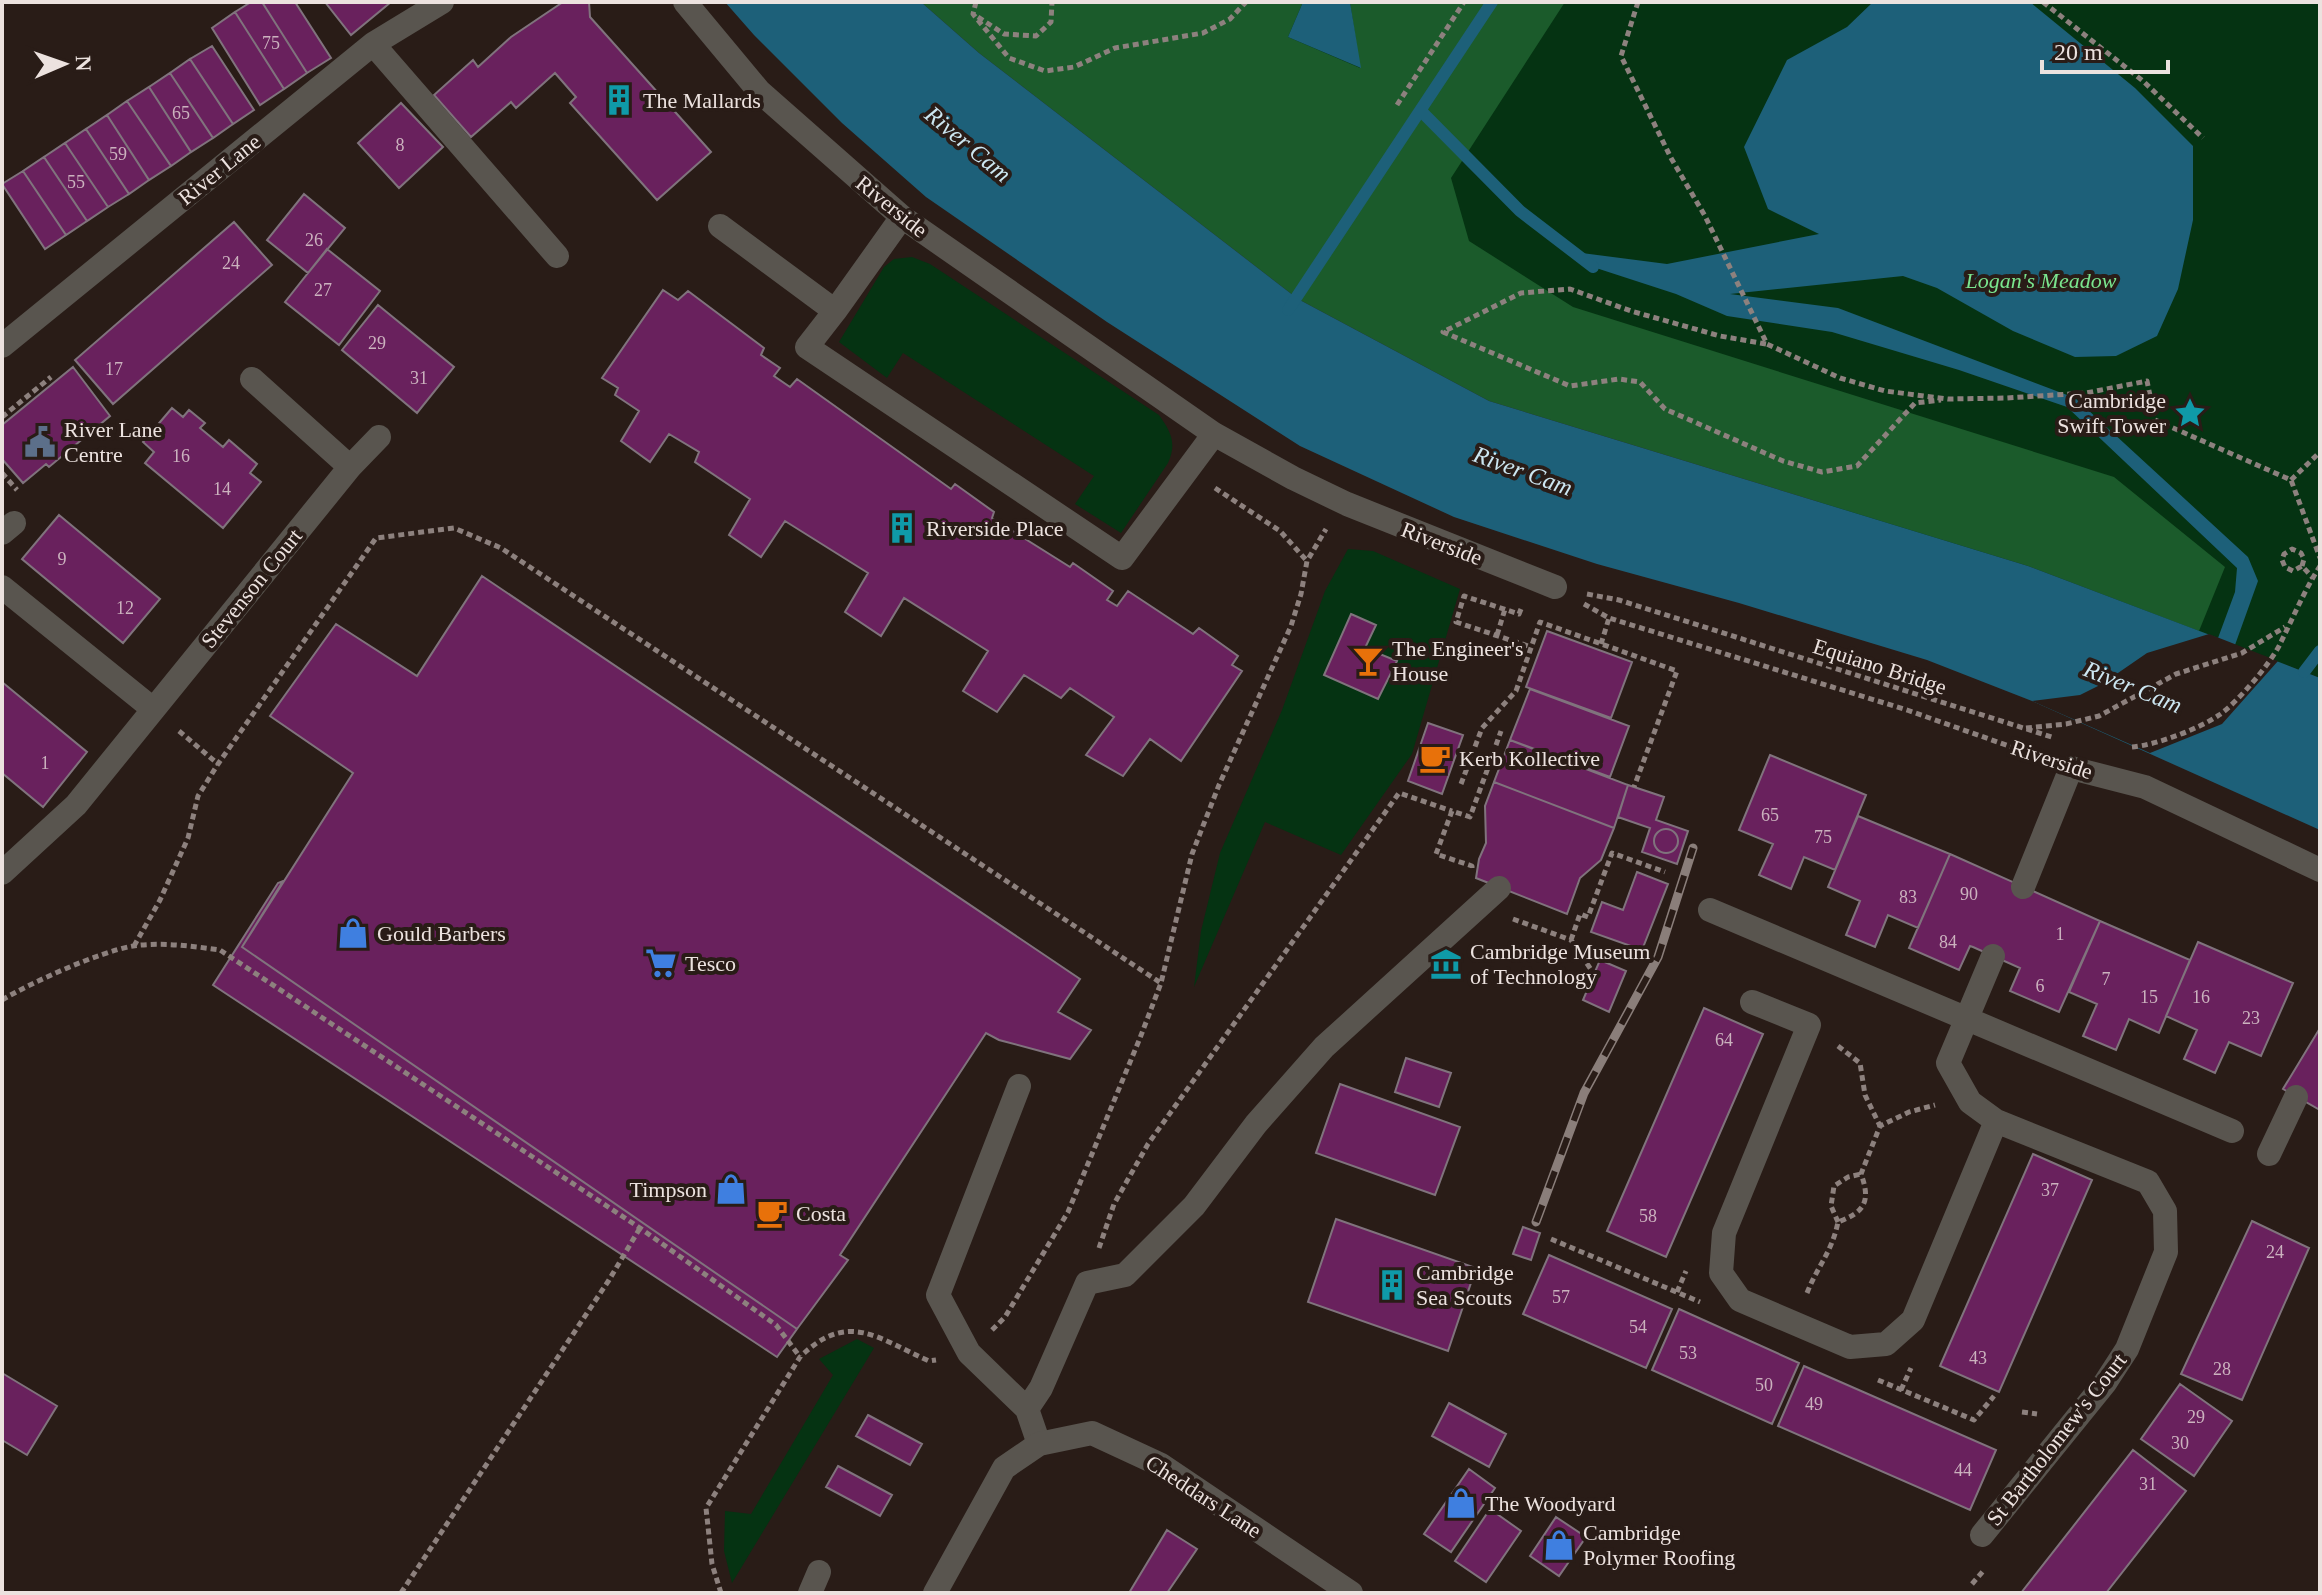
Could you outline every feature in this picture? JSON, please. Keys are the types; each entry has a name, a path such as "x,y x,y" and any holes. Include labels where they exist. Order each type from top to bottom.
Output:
{"street":[{"name":"River Lane","path":"2,346 373,44 442,2"},
{"name":"Riverside","path":"685,2 759,91 902,217 1214,434 1347,504 1555,587"},
{"path":"373,44 557,256"},
{"path":"902,217 807,347 1122,558 1214,434"},
{"path":"720,226 835,311"},
{"path":"252,379 350,467"},
{"name":"Stevenson Court","path":"3,871 76,805 350,467 379,437"},
{"path":"2,587 153,709"},
{"path":"2023,887 2071,768"},
{"name":"Riverside","path":"2071,768 2145,787 2320,870"},
{"path":"1027,1409 1041,1388 1087,1283 1125,1275 1194,1206 1256,1124 1324,1047 1499,888"},
{"path":"1710,910 2232,1131"},
{"name":"St Bartholomew's Court","path":"1982,1535 2127,1349 2166,1252 2165,1211 2148,1182 1996,1121 1970,1102 1948,1063 1993,956"},
{"path":"1752,1002 1809,1025 1724,1233 1721,1273 1740,1300 1850,1347 1886,1344 1913,1320 1996,1121"},
{"path":"1019,1086 938,1295 969,1353 1027,1409 1039,1444"},
{"path":"2269,1154 2296,1097"},
{"name":"Cheddars Lane","path":"935,1593 1004,1468 1039,1444 1092,1433 1161,1465 1351,1593"}],"path":[{"path":"973,14 976,2"},
{"path":"973,14 1004,34 1036,36 1051,22 1052,2"},
{"path":"973,14 1009,58 1045,71 1074,67 1115,48 1203,33 1230,19 1246,2"},
{"path":"1397,105 1464,2"},
{"path":"1638,2 1621,56 1671,158 1705,216 1767,344"},
{"path":"2043,2 2143,81 2203,138"},
{"path":"1948,399 1885,391 1840,378 1767,344 1720,336 1631,311 1570,289 1521,293 1443,332 1570,386 1619,379 1640,382 1665,409 1783,461 1822,472 1857,466 1915,403 2086,393 2147,381 2155,420 2291,480 2320,558"},
{"path":"2,417 51,377"},
{"path":"2291,480 2320,452"},
{"path":"1188,471 1280,531 1307,561"},
{"path":"134,946 160,900 188,838 198,796 376,538 454,528 501,548 1161,983"},
{"path":"2292,549 2301,553 2304,559 2302,566 2293,571 2285,567 2282,560 2284,554 2292,549"},
{"path":"2302,566 2313,578"},
{"path":"2130,747 2143,746 2184,732 2220,715 2280,646 2287,626 2320,566"},
{"name":"Riverside","path":"1555,587 1609,618 1907,710 2071,768"},
{"name":"Equiano Bridge","path":"1555,587 1619,600 2064,741"},
{"path":"1521,608 1519,614 1464,596 1456,622 1531,647"},
{"path":"1497,635 1505,609"},
{"path":"1601,644 1609,618"},
{"path":"1461,784 1482,728 1516,691 1540,622 1677,671 1634,787"},
{"name":"Equiano Bridge","path":"2021,728 2066,724 2099,716 2176,674 2242,653 2287,626"},
{"path":"153,709 218,764"},
{"path":"1087,1283 1114,1204 1148,1144 1399,793 1470,817 1501,731"},
{"path":"1471,759 1489,765"},
{"path":"1436,854 1452,811"},
{"path":"1571,940 1580,914 1588,917 1612,853 1665,872"},
{"path":"1478,907 1571,940 1594,974"},
{"path":"2,1000 106,954 134,946 189,945 220,950 640,1228 776,1325 800,1357"},
{"path":"1860,1063 1865,1095 1880,1126"},
{"path":"1838,1222 1852,1217 1864,1205 1867,1191 1861,1174 1880,1126 1909,1112 1940,1103"},
{"path":"1804,1302 1813,1276 1825,1260 1838,1222 1831,1206 1834,1186 1848,1177 1861,1174"},
{"path":"401,1593 640,1228"},
{"path":"1901,1390 1914,1361"},
{"path":"2022,1412 2049,1415"},
{"path":"1972,1584 1992,1559"}],"green space":[{"name":"Logan's Meadow","path":"921,2 2320,2 2320,678 2028,566 1824,505"},
{"path":"921,2 1303,2 1288,37 1360,68 1350,2 1565,2 1451,178 1469,241 1573,307 2114,477 2225,567 2199,631 2028,566 1489,401 1298,299 979,53"},
{"path":"912,257 930,264 1159,415 1171,438 1171,456 1121,533 1075,504 1094,476 903,353 887,378 839,342 884,267 894,259"},
{"path":"1348,549 1373,551 1460,589 1412,754 1341,855 1265,822 1194,987 1201,931 1220,853 1282,710 1325,591"},
{"path":"857,1339 874,1348 732,1583 724,1551 725,1511 751,1514 833,1375 819,1359"}],"water":[{"name":"River Cam","path":"725,2 921,2 979,53 1298,299 1489,401 2028,566 2218,638 2235,592 2237,568 2067,407 1959,370 1832,332 1727,316 1676,294 1593,267 1574,252 1667,264 1819,234 1768,209 1744,147 1787,60 1847,27 1873,2 2030,2 2135,88 2193,146 2193,220 2178,289 2157,336 2116,356 2075,357 2013,331 1937,288 1903,276 1730,294 1838,308 2075,398 2248,557 2258,581 2235,645 2320,678 2320,830 2032,701 1927,660 1597,564 1454,517 1300,446 1107,322 926,197 842,123"},
{"path":"1303,2 1350,2 1361,68 1288,37"}],"pier":[{"path":"2209,634 2278,661 2222,724 2150,753 2032,701 2080,695 2147,653"}],"building":[{"path":"251,2 262,2 307,73 284,89 235,12"},
{"path":"262,2 295,2 331,58 307,73"},
{"path":"325,2 391,2 351,35"},
{"name":"The Mallards","path":"563,2 589,2 590,17 711,152 657,200 570,103 576,97 555,73 516,108 511,102 471,137 434,95 473,60 478,67 511,37"},
{"path":"235,12 284,89 260,105 212,28"},
{"path":"212,46 254,110 233,124 190,59"},
{"path":"190,59 233,124 213,138 170,73"},
{"path":"170,73 213,138 191,152 149,87"},
{"path":"149,87 191,152 171,166 127,101"},
{"path":"127,101 171,166 149,180 107,115"},
{"path":"401,103 443,147 399,188 358,143"},
{"path":"107,115 149,180 129,194 86,129"},
{"path":"86,129 129,194 108,207 65,143"},
{"path":"65,143 108,207 87,221 44,157"},
{"path":"44,157 87,221 66,235 23,171"},
{"path":"23,171 66,235 45,249 2,184"},
{"path":"304,194 345,228 308,273 267,240"},
{"path":"234,222 272,265 113,404 75,360"},
{"path":"327,249 380,291 339,345 285,302"},
{"name":"Riverside Place","path":"663,290 678,300 688,291 764,348 761,355 780,368 774,376 790,387 797,379 951,489 955,484 994,512 992,518 1070,567 1073,563 1113,591 1107,600 1117,606 1128,591 1193,634 1199,628 1238,656 1232,665 1242,671 1181,761 1150,739 1123,776 1086,755 1114,717 1070,688 1061,698 1024,675 997,712 963,691 988,651 904,598 881,636 845,612 868,573 785,521 761,557 729,535 750,499 695,462 699,452 669,434 650,462 621,441 639,411 615,395 618,388 602,378"},
{"path":"378,305 454,367 417,413 342,350"},
{"name":"River Lane Centre","path":"73,367 110,416 49,467 46,464 23,483 2,459 2,425"},
{"path":"172,408 183,417 189,410 205,423 200,428 223,447 229,440 257,464 250,473 261,482 223,528 145,463 154,452 143,442"},
{"path":"59,515 160,599 123,643 22,559"},
{"name":"Tesco","path":"482,576 1080,979 1058,1012 1091,1030 1070,1059 999,1040 986,1033 840,1255 848,1260 797,1329 242,947 353,773 270,716 336,624 417,676"},
{"path":"1351,614 1376,625 1365,648 1397,661 1378,699 1324,675"},
{"path":"1547,631 1632,662 1611,718 1526,687"},
{"path":"2,682 87,752 43,807 2,773"},
{"path":"1530,689 1629,726 1610,777 1510,740"},
{"name":"Kerb Kollective","path":"1428,723 1463,735 1442,794 1408,781"},
{"path":"1510,740 1628,785 1614,828 1494,782"},
{"path":"1770,755 1866,795 1835,870 1804,857 1791,889 1759,875 1773,844 1739,830"},
{"path":"1494,782 1614,828 1601,860 1580,878 1567,914 1476,878 1486,843 1485,806"},
{"path":"1628,785 1664,797 1656,820 1688,831 1677,864 1642,852 1650,828 1618,817"},
{"path":"1858,816 1950,854 1918,928 1888,915 1875,947 1846,935 1860,901 1828,887"},
{"path":"1666,829 1675,832 1678,841 1675,850 1666,853 1657,850 1654,841 1657,832"},
{"path":"1950,854 2100,921 2059,1012 2010,991 2020,968 1973,947 1970,946 1959,970 1909,948"},
{"path":"1637,872 1668,884 1642,950 1591,932 1602,902 1623,910"},
{"path":"283,881 242,947 797,1329 777,1357 213,985 278,883"},
{"path":"2100,921 2190,960 2159,1033 2129,1019 2116,1050 2083,1036 2097,1004 2069,992"},
{"path":"2198,942 2293,983 2261,1056 2229,1042 2215,1073 2184,1059 2197,1030 2166,1016"},
{"path":"1600,960 1626,971 1609,1012 1583,1000"},
{"path":"1704,1008 1763,1034 1666,1257 1607,1231"},
{"path":"2320,1028 2320,1110 2283,1089"},
{"path":"1406,1058 1451,1073 1439,1107 1395,1092"},
{"path":"1340,1084 1460,1127 1435,1195 1316,1153"},
{"path":"2033,1154 2092,1180 1999,1392 1940,1366"},
{"name":"Cambridge Sea Scouts","path":"1336,1219 1476,1268 1448,1351 1308,1302"},
{"path":"2252,1221 2309,1248 2242,1400 2181,1374"},
{"path":"1523,1227 1540,1233 1531,1260 1513,1254"},
{"path":"1549,1255 1672,1309 1646,1368 1523,1314"},
{"path":"1679,1309 1799,1363 1772,1424 1652,1370"},
{"path":"1804,1366 1996,1450 1970,1510 1778,1426"},
{"path":"2,1373 57,1406 27,1455 2,1440"},
{"path":"2180,1384 2232,1421 2194,1476 2141,1439"},
{"path":"1449,1403 1506,1434 1489,1467 1432,1436"},
{"path":"868,1415 922,1444 910,1465 856,1436"},
{"path":"2133,1450 2186,1491 2106,1593 2021,1593"},
{"path":"838,1466 892,1495 880,1516 826,1487"},
{"path":"1469,1469 1495,1488 1451,1552 1424,1534"},
{"path":"1490,1509 1521,1531 1486,1582 1455,1561"},
{"path":"1556,1517 1586,1537 1559,1576 1530,1556"},
{"path":"1167,1530 1197,1549 1167,1593 1129,1593"}],"waterway":[{"path":"1288,310 1492,2"},
{"path":"1421,111 1520,211 1593,267"},
{"path":"2304,672 2320,651"}],"railway":[{"path":"1536,1222 1584,1093 1658,957 1693,848"}],"place":[{"name":"The Mallards","path":"619,100"},
{"name":"Cambridge Swift Tower","path":"2190,413"},
{"name":"River Lane Centre","path":"40,442"},
{"name":"Riverside Place","path":"902,528"},
{"name":"The Engineer's House","path":"1368,661"},
{"name":"Kerb Kollective","path":"1435,758"},
{"name":"Gould Barbers","path":"353,933"},
{"name":"Tesco","path":"661,963"},
{"name":"Cambridge Museum of Technology","path":"1446,964"},
{"name":"Timpson","path":"731,1189"},
{"name":"Costa","path":"772,1213"},
{"name":"Cambridge Sea Scouts","path":"1392,1285"},
{"name":"The Woodyard","path":"1461,1503"},
{"name":"Cambridge Polymer Roofing","path":"1559,1545"}]}
